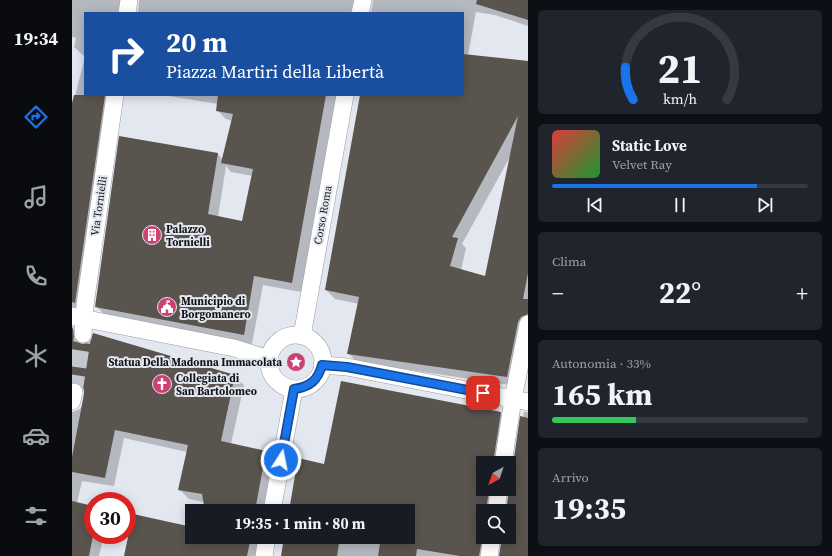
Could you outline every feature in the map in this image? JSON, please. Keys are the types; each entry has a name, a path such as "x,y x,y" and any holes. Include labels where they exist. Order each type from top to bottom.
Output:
{"street":[{"path":"127,12 129,0"},
{"path":"360,12 363,0"},
{"name":"Via Tornielli","path":"80,322 115,96"},
{"name":"Corso Roma","path":"302,336 345,96"},
{"path":"80,322 234,348 269,359"},
{"path":"505,456 520,400 528,324"},
{"path":"293,335 302,336 310,339 316,344 322,357 322,365 316,380 310,385 294,389 282,385 272,376 269,368 269,359 271,350 284,337 293,335"},
{"path":"322,365 347,367 520,400"},
{"path":"273,504 294,389"},
{"path":"264,556 266,544"},
{"path":"489,556 491,544"}],"building":[{"path":"477,0 528,0 528,20 476,4"},
{"path":"464,54 528,61 528,273 523,299 528,299 528,314 521,317 518,322 507,377 347,354 359,297 325,290 360,96 464,96","holes":["518,116 485,276 450,266 458,238 452,237"]},
{"path":"74,95 105,96 75,303 72,302 72,103"},
{"path":"218,96 326,96 292,283 254,276 244,335 95,307 119,136 218,153 208,214 242,221 253,169 221,163 233,114 216,111"},
{"path":"72,327 74,339 82,344 91,340 93,333 235,375 221,441 266,451 256,504 204,504 202,494 178,490 188,445 115,430 105,478 72,472 72,457 84,389 77,382 72,382"},
{"path":"341,381 501,412 494,456 476,456 476,496 488,496 487,504 476,504 476,544 481,544 479,556 460,556 417,549 416,556 378,556 380,544 415,544 415,504 290,504 298,458 324,464"},
{"path":"520,416 528,418 528,556 499,556 501,544 516,544 516,504 507,504 508,496 516,496 516,456 514,456"},
{"path":"72,501 84,504 84,544 91,544 89,556 72,556"},
{"path":"136,515 185,525 185,544 250,544 247,556 124,556 127,544 136,544"},
{"path":"283,544 339,544 337,556 281,556"}],"tunnel":[{"path":"74,392 83,334"}],"place":[{"name":"Palazzo Tornielli","path":"152,235"},
{"name":"Municipio di Borgomanero","path":"167,307"},
{"name":"Statua Della Madonna Immacolata","path":"296,362"},
{"name":"Collegiata di San Bartolomeo","path":"162,384"}],"route":[{"path":"281,460 294,389 310,385 316,380 322,365 347,367 483,393"}]}
